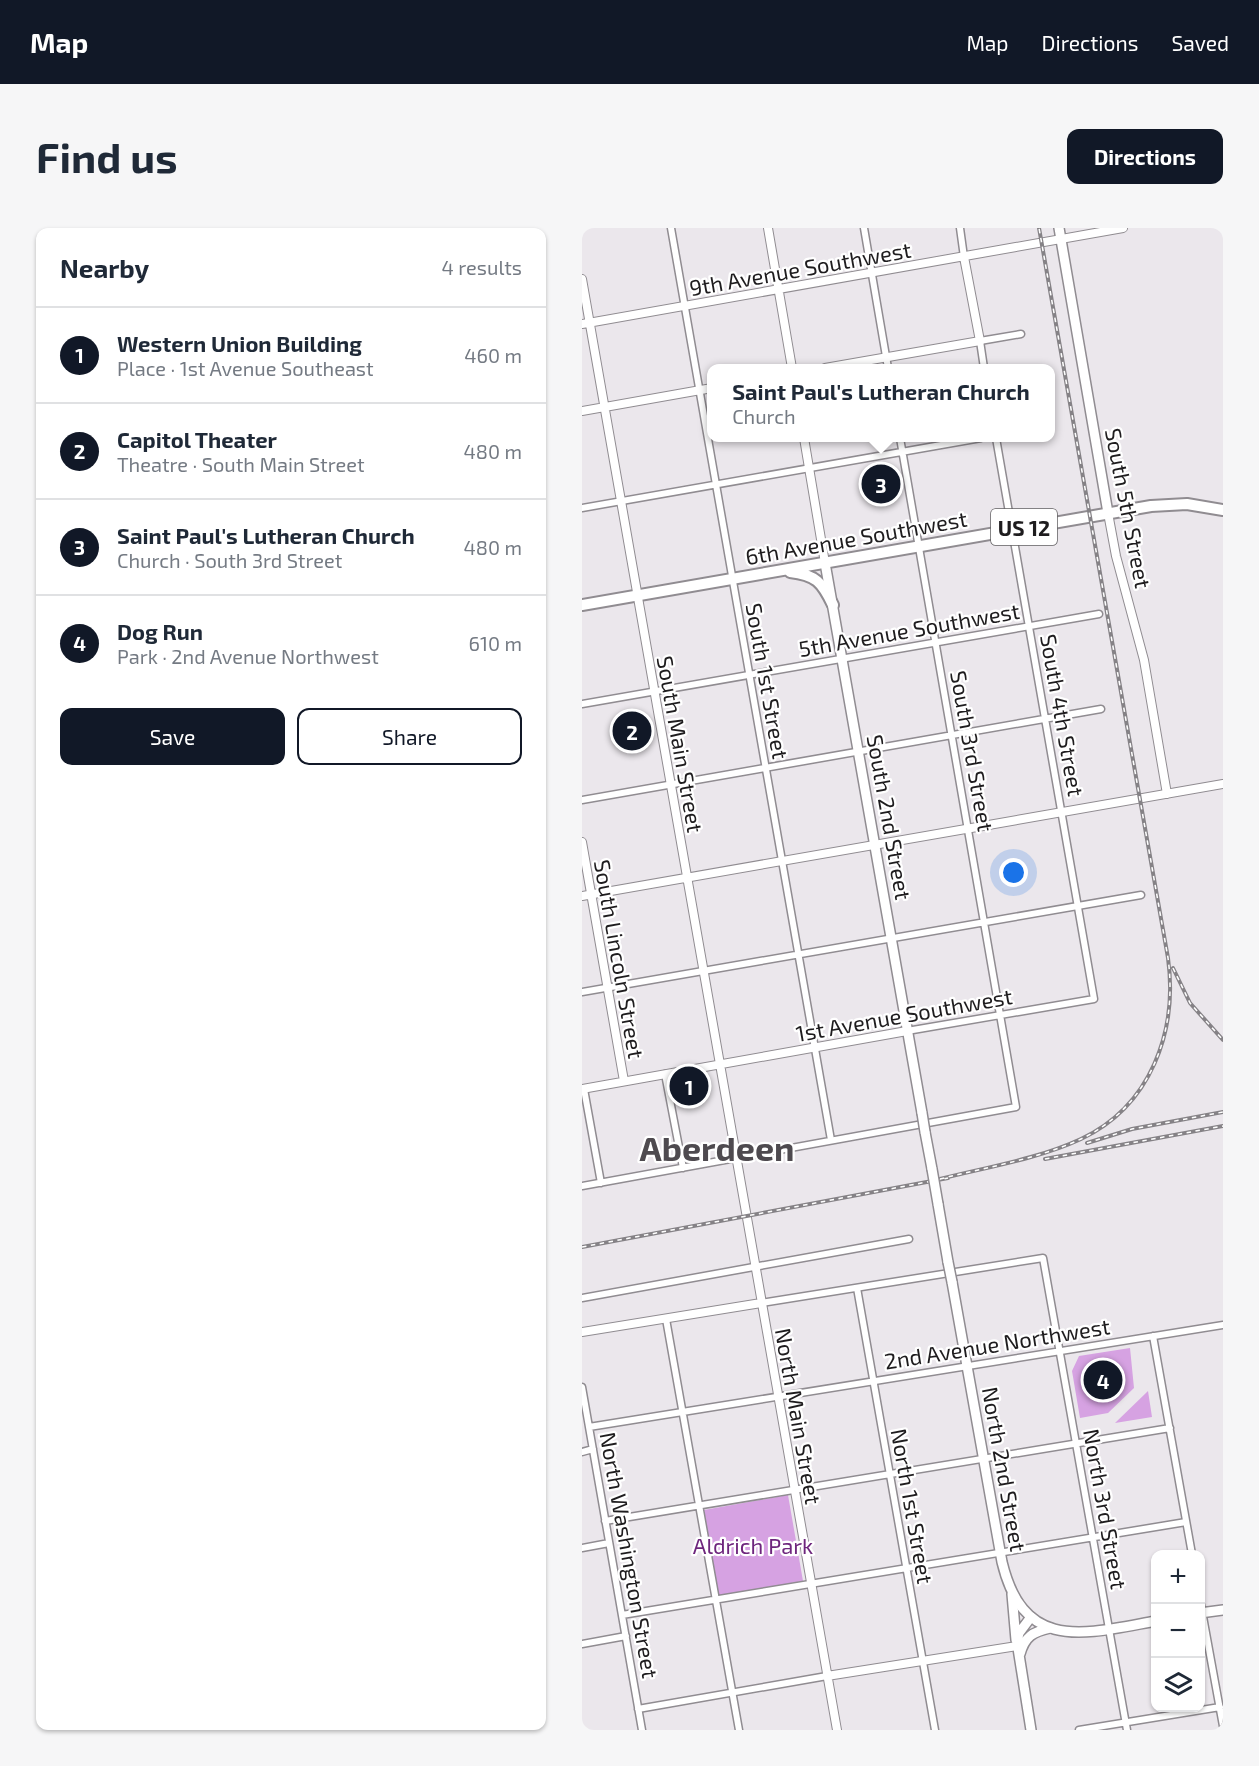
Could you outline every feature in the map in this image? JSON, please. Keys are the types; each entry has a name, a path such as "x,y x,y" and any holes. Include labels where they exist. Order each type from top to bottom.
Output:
{"highway":[{"name":"6th Avenue Southwest","path":"638,595 1108,513 1175,504 1223,510"},
{"path":"778,570 799,573 816,579 823,586 833,605"},
{"name":"US 12","path":"582,605 638,595"}],"main road":[{"name":"South 5th Street","path":"1059,228 1108,513"},
{"name":"South 2nd Street","path":"825,562 938,1204"},
{"name":"North 2nd Street","path":"938,1204 1005,1575 1012,1594 1031,1617"},
{"path":"1012,1594 1018,1659 1031,1730"},
{"path":"1205,1613 1223,1610"},
{"path":"1017,1644 1022,1627 1031,1617 1050,1628 1073,1632 1151,1622"},
{"path":"1018,1659 1028,1636 1036,1631 1050,1628"}],"street":[{"name":"South 1st Street","path":"671,228 707,434"},
{"path":"768,228 791,364"},
{"path":"864,228 887,364"},
{"path":"960,228 983,364"},
{"name":"9th Avenue Southwest","path":"586,323 1123,228"},
{"name":"South Main Street","path":"582,279 586,323 605,407 746,1215"},
{"path":"853,364 1021,334"},
{"path":"582,411 707,389"},
{"name":"South 1st Street","path":"708,442 831,1140"},
{"name":"South 2nd Street","path":"805,442 825,562"},
{"name":"South 3rd Street","path":"831,1140 1017,1107 901,442"},
{"path":"582,508 957,442"},
{"name":"South 4th Street","path":"997,442 1094,999"},
{"name":"South 5th Street","path":"1108,513 1116,556 1144,660 1167,794"},
{"name":"5th Avenue Southwest","path":"582,704 1100,614"},
{"path":"582,800 1101,709"},
{"path":"582,896 1223,784"},
{"name":"South Lincoln Street","path":"582,842 624,1081"},
{"path":"582,992 1141,895"},
{"name":"1st Avenue Southwest","path":"583,1089 1094,999"},
{"path":"665,1074 683,1167"},
{"path":"583,1089 601,1182"},
{"path":"582,1186 831,1140"},
{"name":"North Main Street","path":"746,1215 837,1730"},
{"path":"582,1298 909,1239"},
{"name":"North 3rd Street","path":"857,1288 1043,1258 1127,1730"},
{"path":"582,1332 857,1288"},
{"name":"North 1st Street","path":"857,1288 935,1730"},
{"path":"666,1318 739,1730"},
{"name":"2nd Avenue Northwest","path":"589,1427 1223,1325"},
{"path":"1154,1336 1191,1550"},
{"name":"North Washington Street","path":"582,1387 641,1730"},
{"path":"605,1521 1170,1428"},
{"path":"582,1452 593,1449"},
{"path":"622,1615 1186,1522"},
{"path":"582,1548 609,1543"},
{"path":"998,1648 1010,1642 1014,1629"},
{"path":"1205,1629 1223,1726"},
{"path":"582,1644 626,1636"},
{"path":"638,1709 1017,1644"},
{"path":"1079,1730 1220,1707"}],"green space":[{"path":"1130,1348 1134,1388 1108,1413 1080,1418 1072,1371 1079,1356"},
{"path":"1148,1391 1152,1417 1115,1423"},
{"name":"Aldrich Park","path":"788,1495 803,1581 718,1596 704,1510"}],"railway":[{"path":"940,1179 1047,1152 1081,1139 1105,1125 1126,1107 1142,1086 1154,1064 1163,1039 1168,1012 1170,985 1168,958 1039,228"},
{"path":"1173,968 1190,1003 1223,1040"},
{"path":"1087,1143 1132,1129 1223,1112"},
{"path":"1045,1159 1223,1126"},
{"path":"582,1247 948,1178"}],"place":[{"name":"Saint Paul's Lutheran Church","path":"881,484"},
{"name":"Capitol Theater","path":"632,731"},
{"name":"Western Union Building","path":"689,1086"},
{"name":"Dog Run","path":"1103,1380"}],"district":[{"name":"Aberdeen","path":"717,1147"}]}
